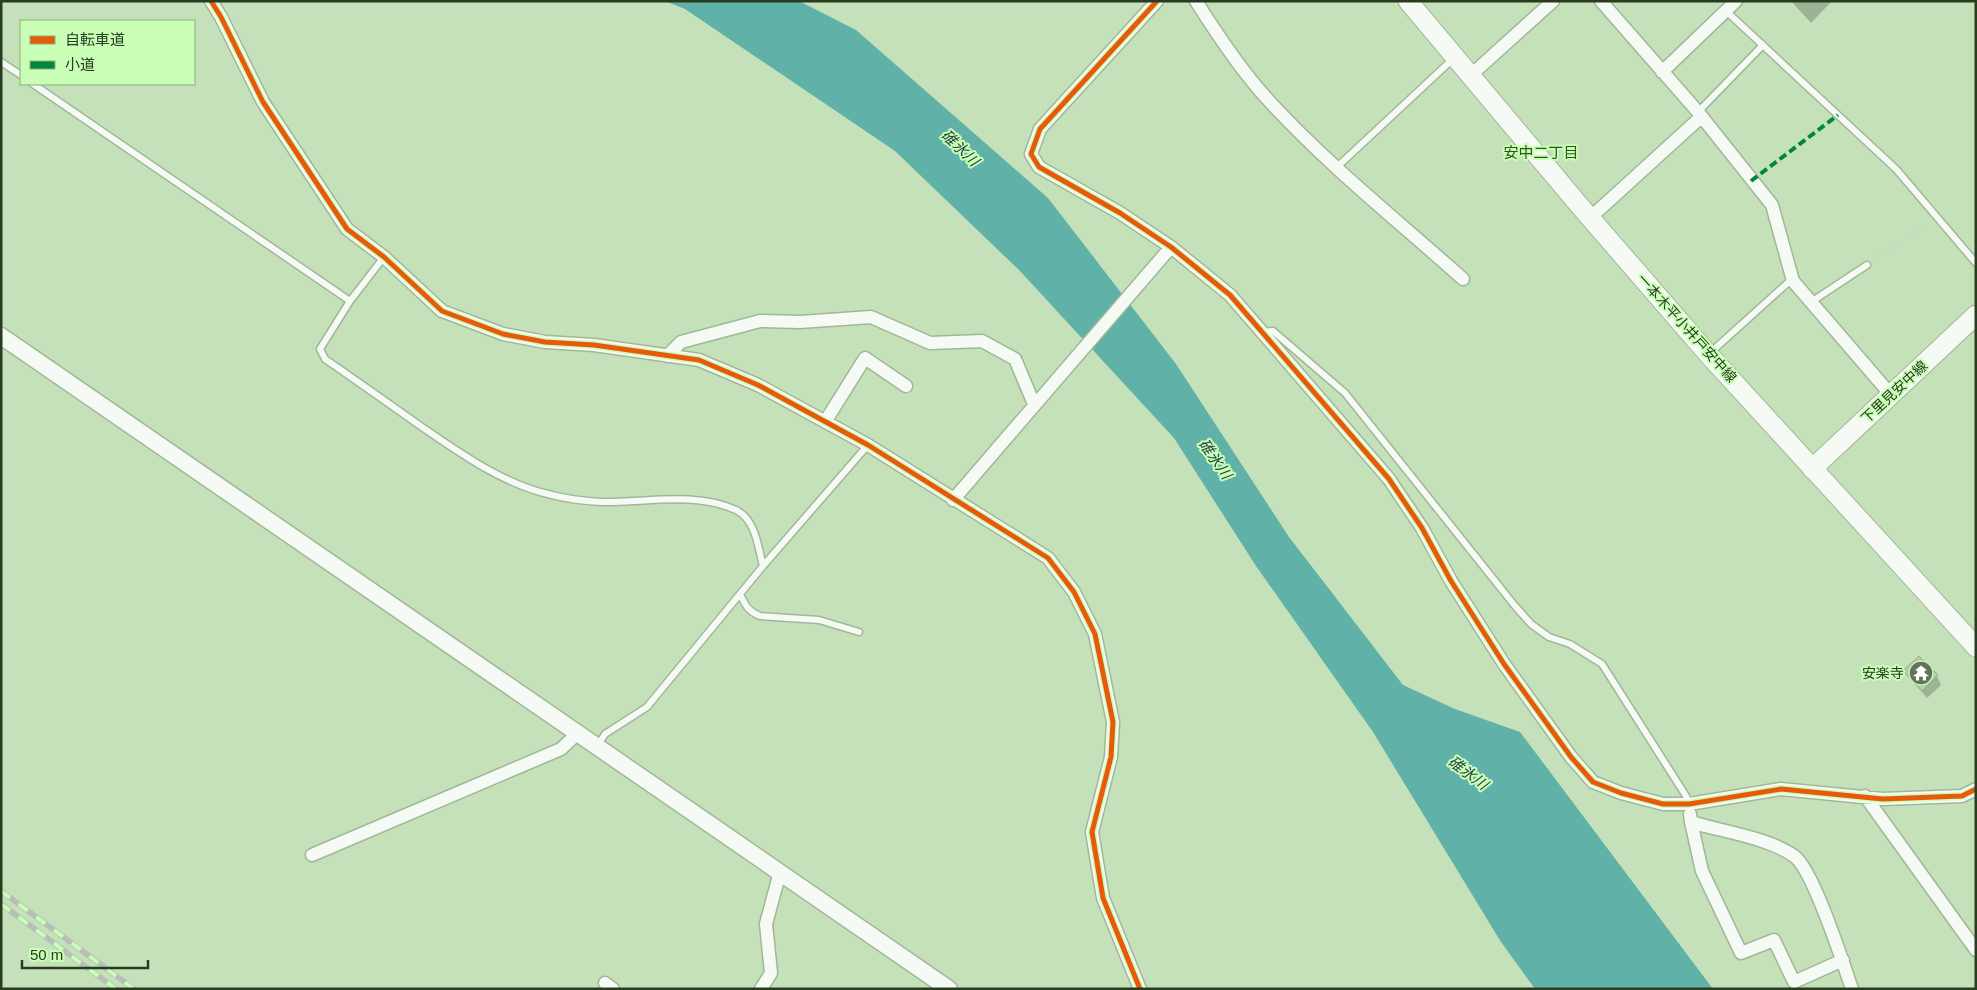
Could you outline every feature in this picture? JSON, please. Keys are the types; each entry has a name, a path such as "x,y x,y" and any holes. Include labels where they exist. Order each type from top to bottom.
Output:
{"main road":[{"name":"一本木平小井戸安中線","path":"1408,1 1590,218 1708,354 1976,646"},
{"name":"下里見安中線","path":"1812,469 1976,315"}],"street":[{"path":"210,1 221,17 263,102 347,229 384,257 442,311 502,334 545,342 594,345 699,360 758,385 868,444 953,500 1048,558 1074,592 1095,634 1113,722 1111,757 1092,832 1103,898 1140,989"},
{"path":"1157,1 1040,129 1031,154 1040,167 1120,213 1167,252 1230,295 1264,332 1389,479 1422,528 1451,581 1504,664 1570,757 1593,782 1621,793 1663,804 1689,804 1781,789 1834,796 1865,796 1883,799 1962,796 1976,789"},
{"path":"1196,1 1215,31 1269,102 1337,167 1463,279"},
{"path":"1470,76 1552,1"},
{"path":"1601,1 1699,114 1772,205 1792,279 1891,395"},
{"path":"1662,72 1736,1"},
{"path":"1590,218 1699,114"},
{"path":"953,500 1167,252"},
{"path":"667,356 681,342 760,321 800,322 871,317 930,343 982,341 1015,359 1038,400"},
{"path":"1,336 949,989"},
{"path":"826,422 864,358 906,386"},
{"path":"312,855 560,749 578,732"},
{"path":"1865,796 1976,950"},
{"path":"1689,804 1702,871 1741,954 1774,940 1794,982 1842,960"},
{"path":"1691,822 1775,846 1795,856 1802,865 1830,925 1852,989"},
{"path":"761,989 771,973 766,924 780,872"}],"lane":[{"path":"1726,11 1896,169 1976,263"},
{"path":"1699,114 1763,45"},
{"path":"1337,167 1455,57"},
{"path":"1,62 20,74"},
{"path":"34,85 350,302"},
{"path":"384,257 350,302 320,349 325,360 473,462 510,480 551,495 600,502 660,500 721,504 738,511 752,525 763,566"},
{"path":"1811,302 1867,264"},
{"path":"1708,354 1792,279"},
{"path":"1264,332 1273,331 1345,393 1503,592 1531,624 1549,637 1570,644 1602,664 1686,796 1689,804"},
{"path":"598,746 605,734 647,707 763,566 868,444"},
{"path":"740,594 746,606 760,616 820,620 859,632"}],"path":[{"path":"1867,264 1936,217"}],"water":[{"name":"碓氷川","path":"665,1 799,1 856,30 1048,198 1176,364 1289,537 1403,685 1455,709 1520,732 1713,989 1535,989 1501,942 1373,732 1256,566 1174,438 1020,271 895,151 685,9"}],"building":[{"name":"安楽寺","path":"1919,656 1938,675 1922,691 1903,671"}],"railway":[{"path":"1,891 134,989"},
{"path":"1,904 116,989"}],"marked path":[{"path":"1751,181 1838,115"}],"cycle path":[{"path":"211,1 221,17 263,102 347,229 384,257 442,311 503,334 545,342 594,345 699,360 758,385 868,445 1048,558 1074,592 1095,634 1113,722 1111,757 1092,832 1103,898 1140,989"},
{"path":"1157,1 1040,129 1031,154 1039,167 1120,213 1171,247 1230,295 1389,479 1422,528 1451,581 1504,664 1571,757 1593,782 1621,793 1663,804 1689,804 1781,789 1883,799 1962,796 1976,789"}],"place":[{"name":"安楽寺","path":"1921,673"}],"district":[{"name":"安中二丁目","path":"1541,153"}]}
